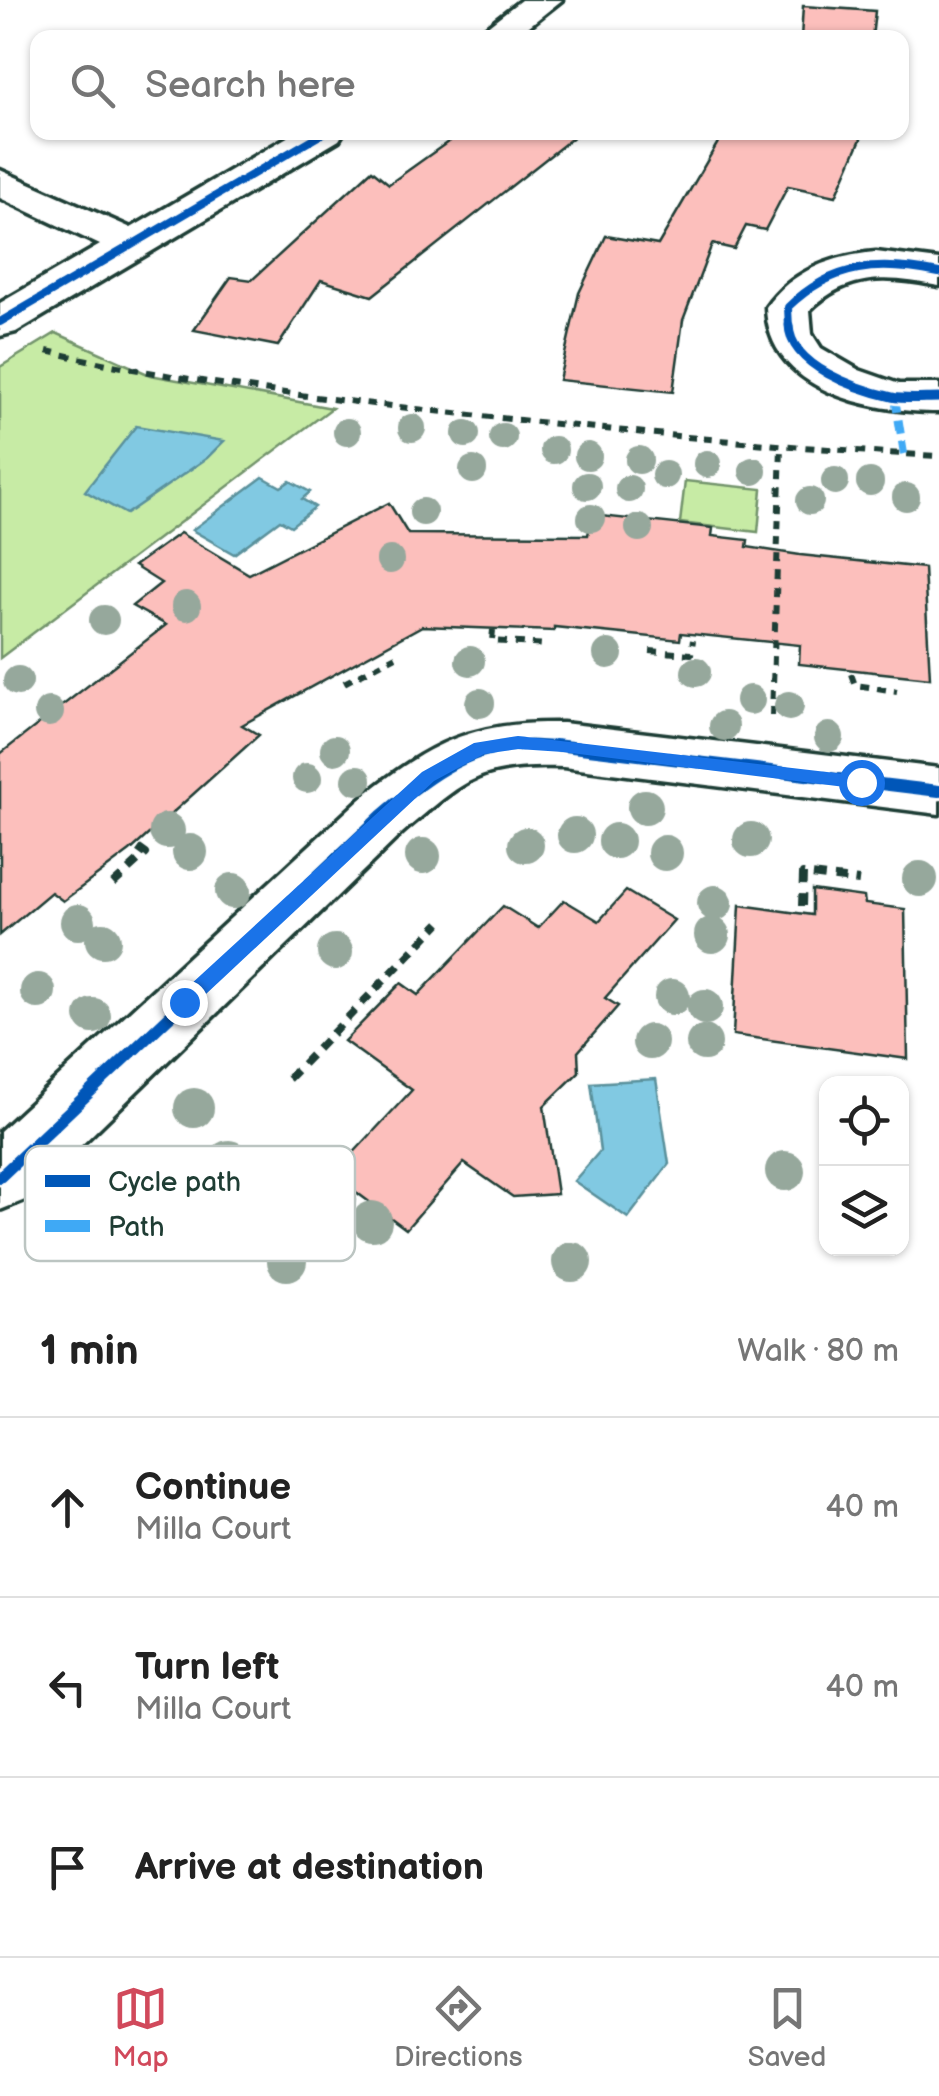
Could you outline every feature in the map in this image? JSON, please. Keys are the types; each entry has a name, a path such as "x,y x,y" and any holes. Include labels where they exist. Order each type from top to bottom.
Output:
{"street":[{"path":"501,30 544,0"},
{"path":"0,322 311,140"},
{"path":"0,182 131,244"},
{"path":"939,273 905,266 857,266 820,276 788,307 788,334 804,358 842,380 895,398 939,398"},
{"path":"33,1146 381,816 452,761 480,748 518,742 770,768 939,791"},
{"path":"0,1177 25,1153"}],"path":[{"path":"40,349 89,362 366,403 780,447 939,456"},
{"path":"770,768 780,447"},
{"path":"493,630 492,641 546,645"},
{"path":"650,652 691,654 693,640"},
{"path":"344,683 396,656"},
{"path":"852,674 855,685 896,691"},
{"path":"112,884 146,854 135,846"},
{"path":"802,906 803,874 859,882"},
{"path":"288,1079 440,923"}],"green space":[{"path":"56,333 150,375 332,408 0,658 0,367"},
{"path":"685,481 762,489 758,532 680,523"}],"water":[{"path":"136,426 224,441 207,458 126,514 85,491"},
{"path":"263,477 281,487 290,481 310,492 302,499 315,507 291,526 280,520 234,554 192,530"},
{"path":"656,1079 669,1164 628,1218 574,1181 600,1151 591,1083"}],"building":[{"path":"803,6 875,11 873,30 802,30"},
{"path":"451,140 570,140 372,296 321,280 278,346 194,330 231,277 252,280 372,170 389,184"},
{"path":"719,140 860,140 836,196 788,186 765,230 746,226 734,249 712,244 683,320 673,392 559,380 579,293 606,236 658,245"},
{"path":"389,503 408,534 588,535 592,515 713,528 712,536 748,540 747,547 924,568 930,678 799,664 800,645 681,633 680,640 554,627 554,631 422,626 242,725 259,735 130,851 63,901 51,892 0,935 0,754 166,625 132,606 161,583 134,566 180,533 249,574"},
{"path":"812,890 864,897 865,904 905,909 908,1059 733,1035 740,905 812,915"},
{"path":"626,891 674,920 605,998 618,1006 578,1052 579,1072 544,1106 557,1194 513,1197 464,1163 406,1229 355,1191 355,1151 412,1090 344,1041 401,983 418,995 503,906 538,928 564,900 599,921"}],"marked path":[{"path":"895,398 904,454"}],"cycle path":[{"path":"0,322 311,140"},
{"path":"939,273 896,266 857,267 821,280 788,307 789,334 805,358 842,380 895,398 939,398"},
{"path":"33,1146 381,816 426,779 463,756 504,746 563,745 939,791"},
{"path":"0,1177 25,1153"}],"route":[{"path":"184,1002 381,816 428,776 480,748 518,742 563,745 861,782"}]}
